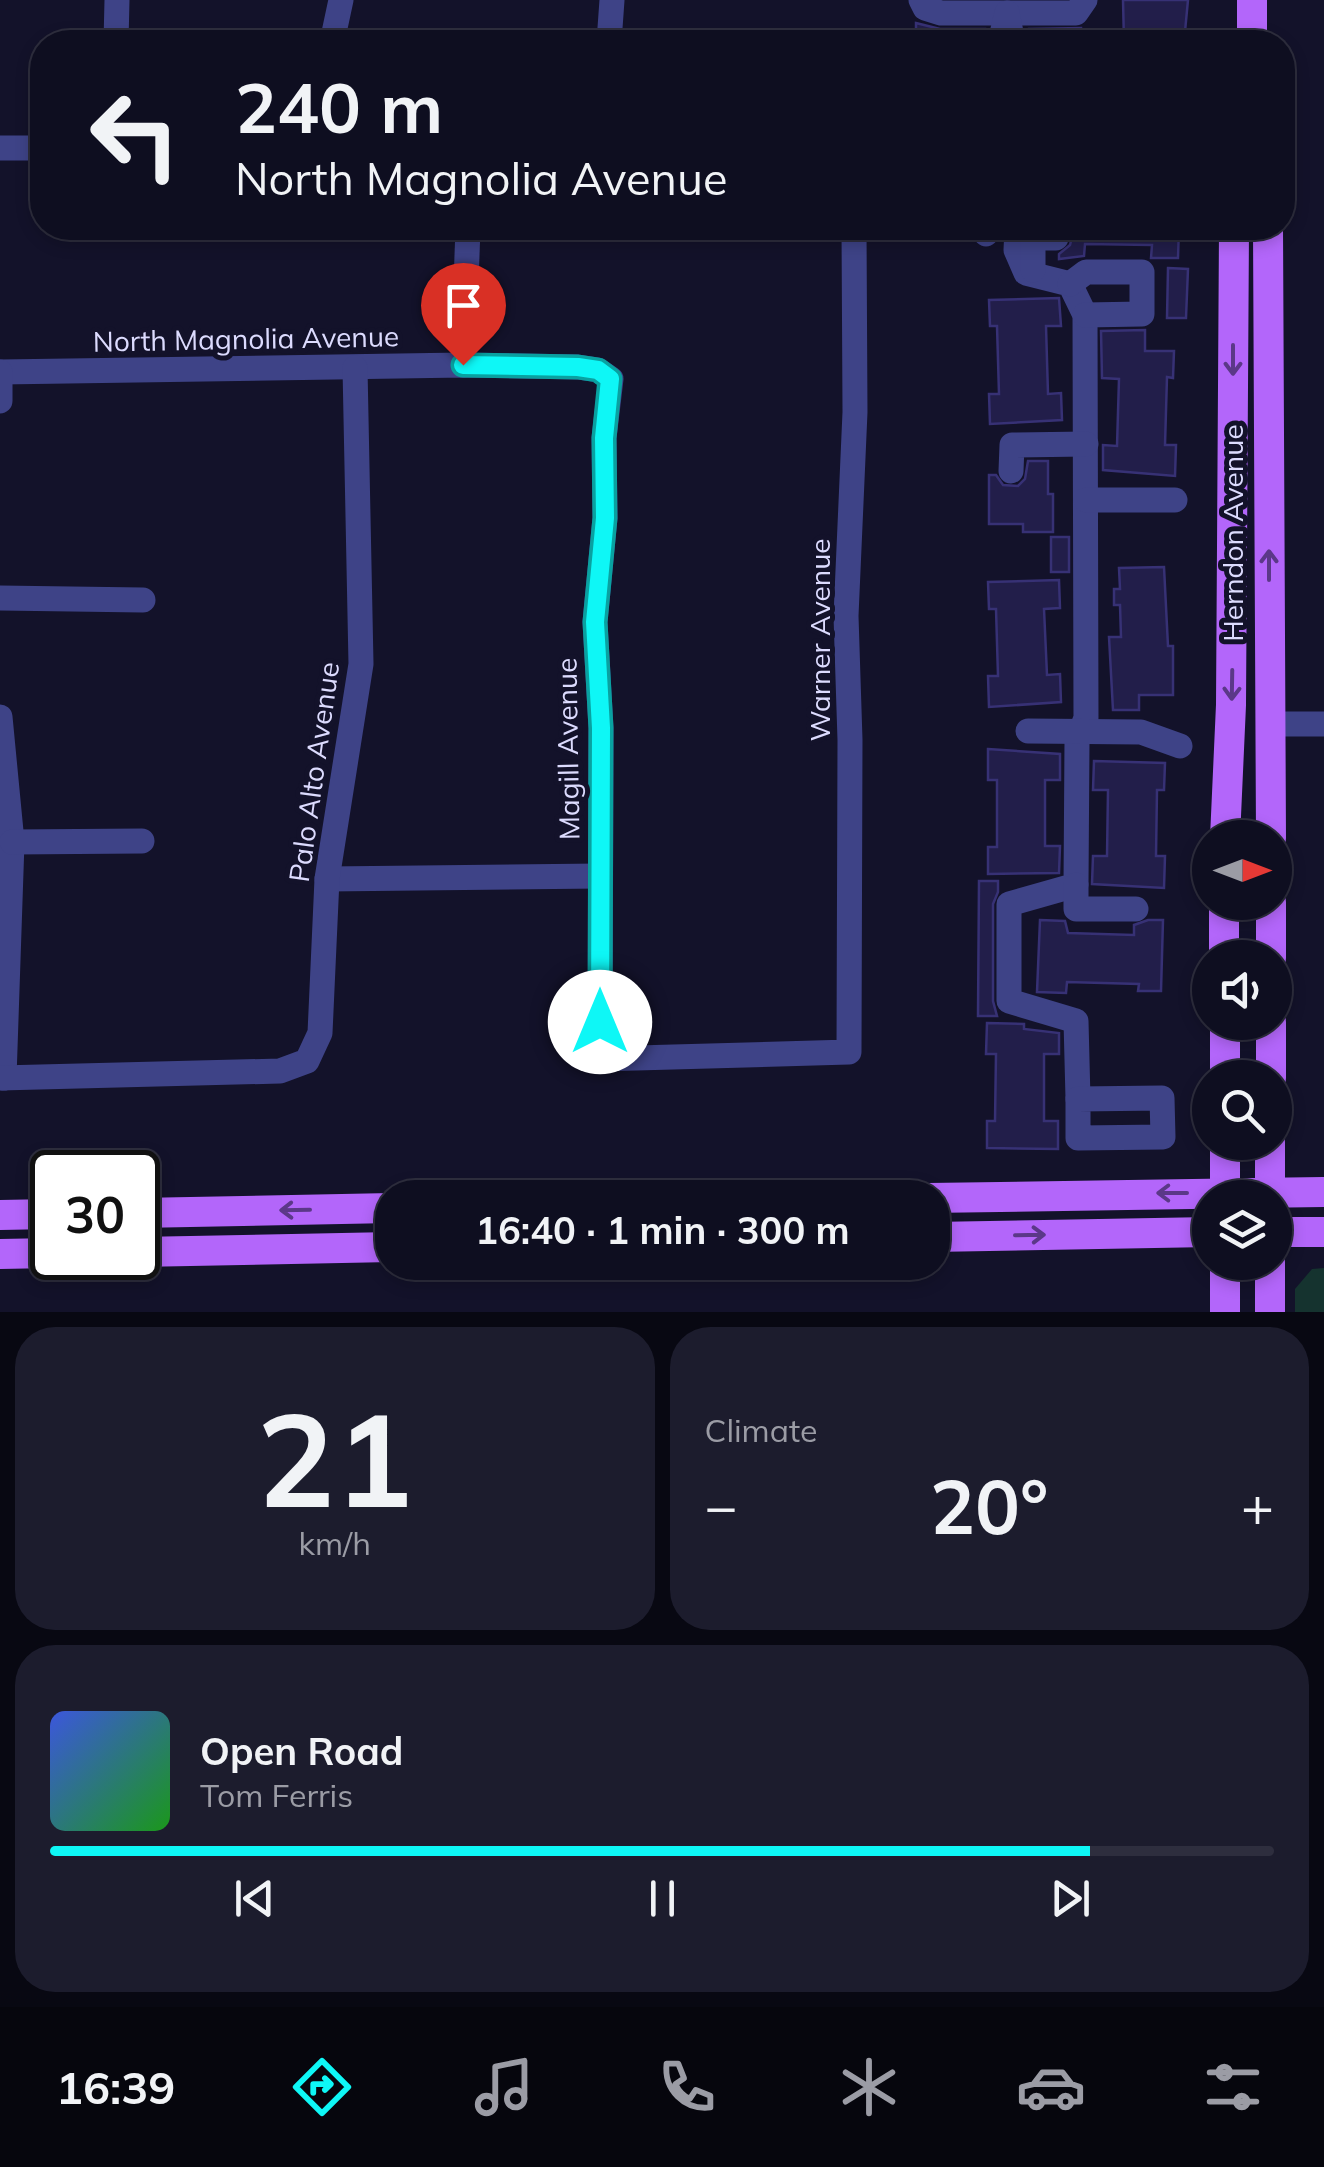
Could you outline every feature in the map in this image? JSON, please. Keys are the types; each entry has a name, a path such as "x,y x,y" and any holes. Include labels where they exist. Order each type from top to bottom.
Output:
{"main road":[{"path":"1234,0 1234,30"},
{"path":"1252,0 1252,30"},
{"path":"1268,0 1268,30"},
{"name":"Herndon Avenue","path":"1226,820 1232,689 1234,240"},
{"path":"1252,240 1253,304 1268,408"},
{"name":"Herndon Avenue","path":"1268,240 1271,820"},
{"path":"1292,1194 1324,1192"},
{"path":"950,1198 1192,1195"},
{"path":"160,1213 375,1208"},
{"path":"0,1215 30,1214"},
{"path":"950,1237 1192,1232"},
{"path":"1292,1232 1324,1232"},
{"path":"160,1252 375,1247"},
{"path":"0,1254 30,1254"},
{"path":"1225,1280 1225,1312"},
{"path":"1270,1280 1270,1312"}],"street":[{"path":"116,0 116,30"},
{"path":"335,30 341,0"},
{"path":"609,30 612,0"},
{"path":"921,0 925,8 941,13 1076,12 1085,0"},
{"path":"1003,30 1008,13"},
{"path":"1008,13 1011,30"},
{"path":"0,148 30,148"},
{"path":"463,365 468,240"},
{"name":"Warner Avenue","path":"600,1059 849,1052 850,740 846,616 855,412 854,240"},
{"path":"1016,240 1016,250 1030,274 1070,284"},
{"path":"1030,274 1033,240"},
{"path":"1070,284 1086,272 1142,272 1142,314 1085,315"},
{"path":"1070,284 1085,315 1086,718 1077,741 1076,910 1136,910"},
{"name":"North Magnolia Avenue","path":"0,372 463,365 578,367 598,370 610,379"},
{"name":"Palo Alto Avenue","path":"2,1078 280,1071 307,1061 320,1033 327,879 362,664 355,368"},
{"path":"0,372 0,402"},
{"name":"Magill Avenue","path":"600,1059 601,728 595,622 605,518 604,438 610,379"},
{"path":"1011,471 1012,445 1086,444"},
{"path":"1086,500 1174,500"},
{"path":"0,598 143,600"},
{"path":"0,717 12,842 2,1078"},
{"path":"1271,724 1324,724"},
{"path":"1028,731 1142,732 1180,746"},
{"path":"12,842 142,841"},
{"path":"327,879 600,876"},
{"path":"1076,885 1009,904 1009,1001 1076,1020 1078,1099"}],"green space":[{"path":"1324,1268 1324,1312 1295,1312 1295,1289 1312,1269"}],"building":[{"path":"1123,0 1188,0 1185,30 1124,30"},
{"path":"916,23 940,29 985,29 985,30 916,30"},
{"path":"1081,28 1081,30 1029,30"},
{"path":"1071,240 1179,240 1178,258 1151,258 1152,245 1085,244 1084,256 1059,259 1059,254"},
{"path":"1168,268 1188,269 1186,318 1167,318"},
{"path":"1059,298 1061,326 1046,326 1048,394 1061,393 1062,420 990,424 989,394 999,394 997,326 990,326 989,300"},
{"path":"1145,330 1145,351 1174,351 1173,378 1167,377 1165,445 1176,445 1175,476 1103,470 1103,445 1117,446 1119,379 1102,378 1101,331"},
{"path":"1028,461 1048,461 1053,532 1023,532 1023,524 989,524 989,475 996,475 1003,485 1018,486 1025,479"},
{"path":"1051,537 1069,537 1069,572 1051,572"},
{"path":"1164,567 1168,646 1173,646 1173,695 1139,695 1139,710 1113,710 1109,637 1121,637 1120,605 1114,605 1114,589 1120,589 1119,568"},
{"path":"1059,580 1060,608 1044,609 1047,675 1060,674 1061,702 989,707 988,676 998,676 996,609 989,609 988,582"},
{"path":"988,749 1060,754 1060,780 1045,780 1045,846 1060,846 1059,873 988,874 988,847 997,847 997,780 988,780"},
{"path":"1094,761 1165,763 1164,790 1157,790 1156,856 1165,856 1164,888 1092,884 1093,856 1107,856 1108,790 1093,790"},
{"path":"979,881 998,881 993,904 993,1001 997,1016 978,1016"},
{"path":"1040,920 1065,921 1068,933 1134,935 1134,925 1163,920 1161,991 1138,991 1139,984 1067,982 1066,993 1037,992"},
{"path":"987,1023 1024,1024 1024,1029 1059,1033 1059,1054 1044,1054 1044,1121 1058,1121 1058,1149 987,1148 987,1121 995,1121 996,1054 986,1054"}],"route":[{"path":"463,365 578,367 598,370 610,379 604,438 605,518 595,622 601,728 600,1022"}]}
